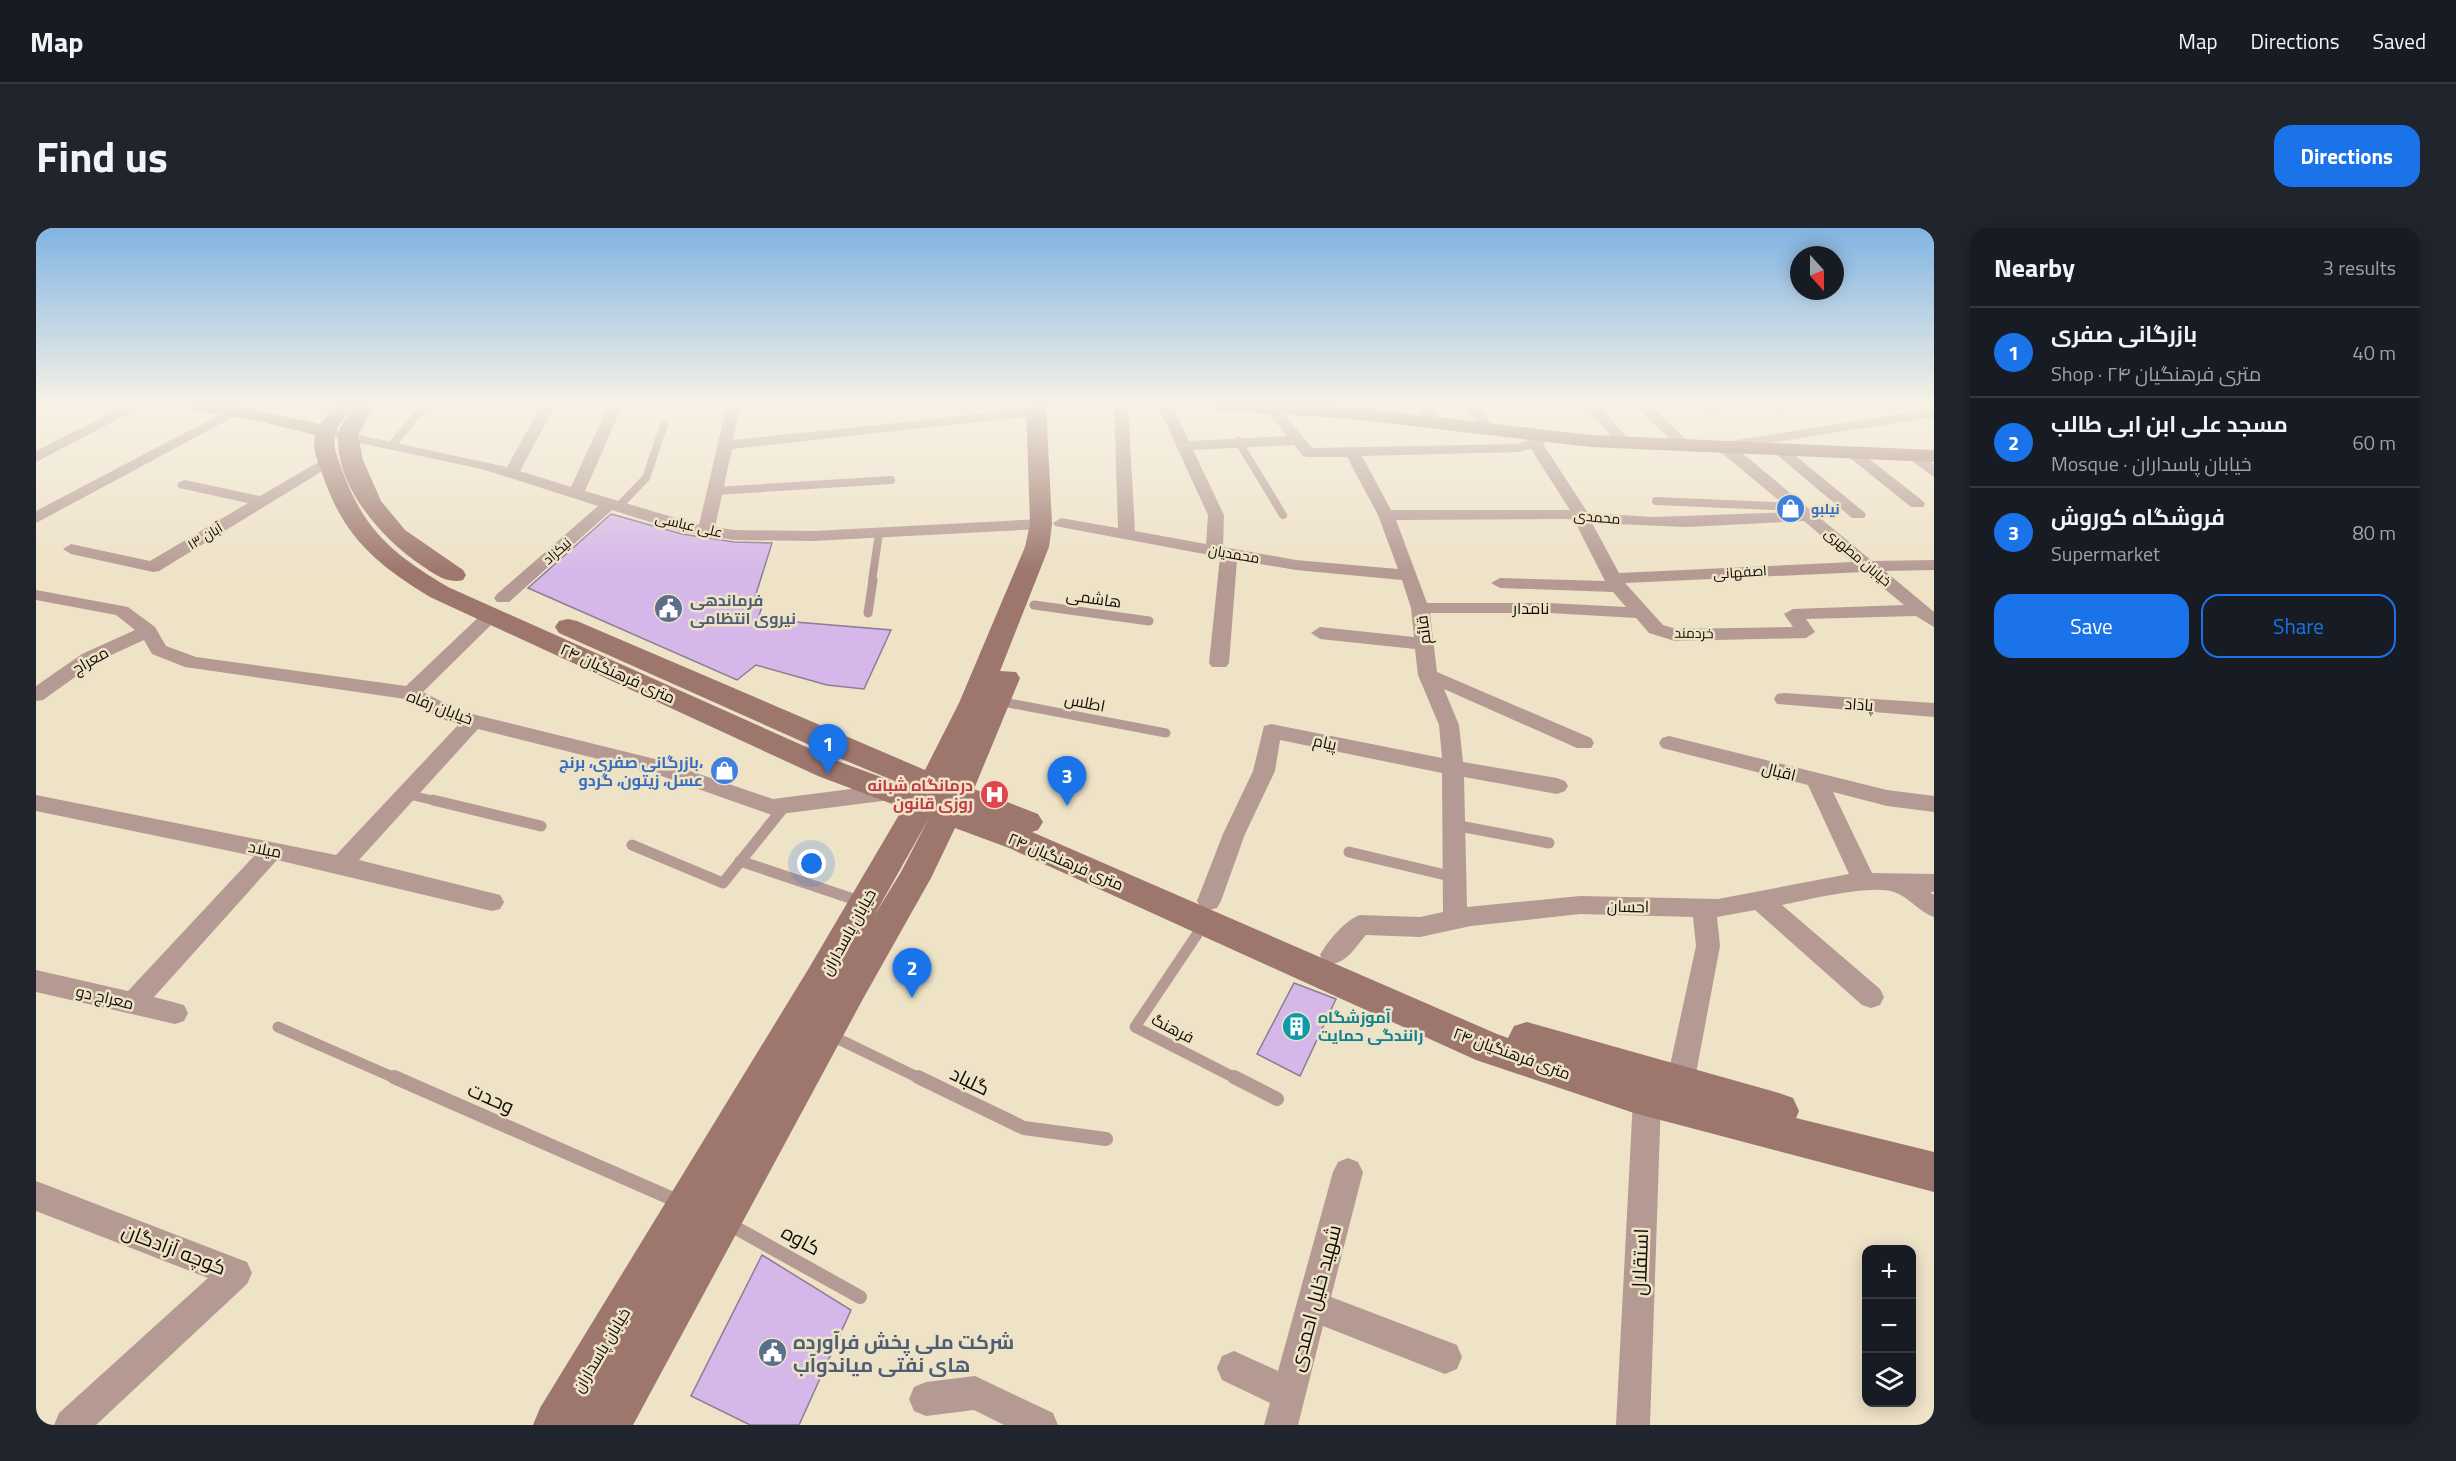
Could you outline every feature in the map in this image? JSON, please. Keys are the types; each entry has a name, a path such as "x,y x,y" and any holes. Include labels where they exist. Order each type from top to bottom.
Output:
{"main road":[{"name":"۲۴ متری فرهنگیان","path":"336,460 339,493 361,534 399,568 439,592 497,607 849,751 929,797 1020,840 1207,911 1333,955 1498,1029 1680,1084 1825,1124 1934,1150"},
{"name":"خیابان پاسداران","path":"557,1425 864,903 929,797 997,701 1056,548 1051,523 1046,460"},
{"name":"خیابان پاسداران","path":"607,1425 825,1032 915,878 929,797 973,703 1036,547 1051,523"},
{"name":"۲۴ متری فرهنگیان","path":"497,607 830,770 929,797"},
{"name":"۲۴ متری فرهنگیان","path":"1207,911 1489,1048 1647,1099 1934,1172"}],"street":[{"path":"36,518 144,460"},
{"name":"۱۳ آبان","path":"71,549 153,567 261,501 313,460"},
{"name":"علی عباسی","path":"455,460 510,473 682,527 734,535 813,536 1051,523"},
{"path":"510,473 520,460"},
{"path":"576,494 591,460"},
{"path":"706,531 723,460"},
{"path":"1123,460 1127,535"},
{"path":"1190,460 1216,515 1222,551 1219,663"},
{"name":"قائم","path":"1357,460 1386,515 1409,575 1420,608 1428,675 1449,725 1453,768 1455,919"},
{"name":"خردمند","path":"1552,460 1615,583 1656,629 1675,635 1806,632 1793,614 1928,615"},
{"name":"خیابان مطهری","path":"1734,460 1802,511 1928,615"},
{"path":"1792,460 1858,515"},
{"path":"1861,460 1917,504"},
{"path":"185,485 261,501"},
{"name":"نیکزاد","path":"410,693 497,607 614,505"},
{"name":"محمدی","path":"1386,515 1566,514 1592,520 1695,520 1802,511"},
{"name":"محمدیان","path":"1051,523 1296,565 1409,575"},
{"name":"اصفهانی","path":"1500,583 1615,583 1868,566 1934,565"},
{"name":"خیابان رفاه","path":"36,594 122,611 148,631 159,650 192,663 410,693 454,716 655,766 772,807 929,797"},
{"name":"نامدار","path":"1420,608 1549,608 1641,613"},
{"name":"معراج","path":"36,695 89,658 148,631"},
{"path":"1320,633 1424,644"},
{"path":"1428,675 1584,742"},
{"name":"پاداد","path":"1784,699 1934,710"},
{"path":"341,865 474,721"},
{"name":"پیام","path":"1207,911 1234,834 1264,771 1271,731 1453,768 1557,786"},
{"name":"اقبال","path":"1669,743 1816,780 1865,882"},
{"path":"1816,780 1887,798 1934,804"},
{"name":"میلاد","path":"36,803 272,850 492,902"},
{"path":"133,1003 272,850"},
{"name":"احسان","path":"1333,955 1360,925 1420,927 1455,919 1580,905 1718,908 1865,882 1934,883"},
{"path":"1902,884 1934,908"},
{"path":"1760,900 1871,997"},
{"path":"1680,1084 1707,946 1704,908"},
{"name":"معراج دو","path":"36,981 175,1013"},
{"name":"استقلال","path":"1633,1425 1647,1099"},
{"name":"شهید خلیل احمدی","path":"1285,1409 1348,1172"},
{"name":"کوچه آزادگان","path":"36,1196 236,1273 72,1425"},
{"path":"1313,1306 1445,1357"},
{"path":"1234,1368 1285,1409"},
{"path":"926,1399 975,1393 1041,1425"}],"lane":[{"path":"614,505 646,478 652,460"},
{"path":"1249,460 1283,515"},
{"path":"716,491 891,480"},
{"path":"1656,501 1802,511"},
{"path":"868,614 879,532"},
{"name":"هاشمی","path":"1034,606 1149,621"},
{"name":"اطلس","path":"997,701 1166,733"},
{"path":"406,794 542,826"},
{"path":"632,845 723,883 784,807"},
{"path":"1454,825 1549,843"},
{"path":"1349,852 1455,877"},
{"path":"740,861 864,903"},
{"name":"فرهنگ","path":"1207,911 1135,1027 1277,1099"},
{"name":"وحدت","path":"278,1027 687,1205"},
{"name":"گلباد","path":"825,1032 1024,1128 1106,1139"},
{"name":"کاوه","path":"721,1220 860,1297"}],"building":[{"name":"فرماندهی نیروی انتظامی","path":"611,514 682,534 734,542 772,543 755,597 764,600 758,619 891,630 864,689 827,685 756,665 737,680 528,588"},
{"name":"آموزشگاه رانندگی حمایت","path":"1294,983 1336,999 1300,1076 1257,1054"},
{"name":"شرکت ملی پخش فرآورده های نفتی میاندوآب","path":"762,1255 851,1310 799,1425 750,1425 691,1396"}],"place":[{"name":"نیلبو","path":"1790,509"},
{"name":"فرماندهی نیروی انتظامی","path":"669,609"},
{"name":"بازرگانی صفری، برنج، عسل، زیتون، گردو","path":"724,771"},
{"name":"بازرگانی صفری","path":"828,774"},
{"name":"درمانگاه شبانه روزی قانون","path":"994,794"},
{"name":"فروشگاه کوروش","path":"1067,806"},
{"name":"مسجد علی ابن ابی طالب","path":"912,998"},
{"name":"آموزشگاه رانندگی حمایت","path":"1297,1026"},
{"name":"شرکت ملی پخش فرآورده های نفتی میاندوآب","path":"772,1353"}]}
